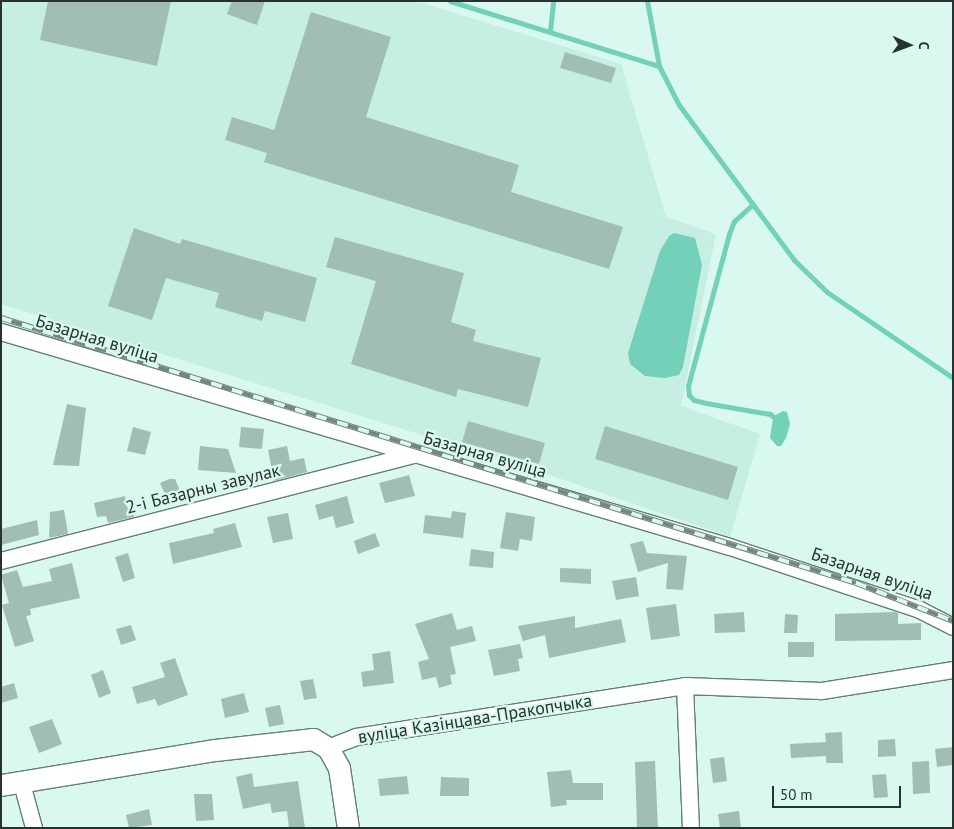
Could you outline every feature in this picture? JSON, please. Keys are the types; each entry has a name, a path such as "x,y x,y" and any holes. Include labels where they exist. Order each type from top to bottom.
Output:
{"street":[{"name":"Базарная вуліца","path":"1,332 730,547 920,610 953,627"},
{"name":"2-і Базарны завулак","path":"1,561 415,455"},
{"name":"вуліца Казінцава-Пракопчыка","path":"328,748 356,737 685,686 822,691 953,670"},
{"path":"685,686 691,828"},
{"path":"34,828 11,782 295,740 313,739 328,748 339,768 348,828"}],"shaded area":[{"path":"1,1 416,1 621,64 666,217 716,234 681,406 760,434 730,537 538,471 1,304"},
{"path":"674,233 695,238 702,265 683,367 679,375 665,378 645,376 630,364 628,353 660,251 669,236"},
{"path":"783,411 787,412 790,424 786,438 781,446 777,446 770,438 772,424 774,416"}],"building":[{"path":"48,1 171,1 157,66 40,40"},
{"path":"232,1 265,1 257,25 227,14"},
{"path":"311,12 391,37 366,117 519,165 511,192 623,227 609,269 264,162 267,153 225,140 232,117 274,130"},
{"path":"565,52 616,68 611,83 560,68"},
{"path":"134,228 180,244 182,239 317,278 305,322 265,311 262,321 215,307 219,293 166,278 152,320 108,306"},
{"path":"335,237 464,273 451,322 476,330 473,341 541,358 528,407 458,389 456,397 351,364 376,281 326,267"},
{"path":"67,404 86,408 79,466 53,465"},
{"path":"468,421 545,443 539,464 462,442"},
{"path":"605,426 738,467 728,500 595,459"},
{"path":"133,427 151,432 145,455 127,451"},
{"path":"241,427 264,429 262,449 239,447"},
{"path":"200,446 228,449 236,473 198,470"},
{"path":"287,446 290,461 304,458 307,472 274,481 268,450"},
{"path":"409,475 415,496 385,503 379,483"},
{"path":"169,479 175,479 183,498 169,504 160,483"},
{"path":"125,496 128,510 132,509 134,517 108,523 106,516 97,517 94,503"},
{"path":"347,496 354,523 336,528 333,516 319,520 315,505"},
{"path":"64,510 68,534 49,538 50,512"},
{"path":"452,511 466,513 463,538 423,533 425,515 451,518"},
{"path":"506,512 535,517 532,541 520,539 518,551 500,548"},
{"path":"288,513 293,539 273,543 267,517"},
{"path":"37,520 39,535 1,545 1,529"},
{"path":"235,523 242,547 173,564 169,543 214,533 213,529"},
{"path":"375,533 380,546 358,554 354,541"},
{"path":"643,541 647,553 687,556 683,590 666,589 668,563 638,572 630,544"},
{"path":"471,549 494,552 493,568 469,566"},
{"path":"128,553 135,578 123,582 115,557"},
{"path":"72,563 80,598 30,609 31,615 26,616 34,641 15,647 2,605 9,603 1,575 17,570 23,587 52,581 49,569"},
{"path":"560,568 591,569 591,584 560,582"},
{"path":"636,577 639,596 616,600 612,581"},
{"path":"676,604 680,636 651,640 646,608"},
{"path":"744,612 745,632 715,633 714,614"},
{"path":"452,613 457,630 472,626 476,641 450,647 456,674 450,675 452,684 439,688 436,677 422,680 418,662 429,659 415,624"},
{"path":"898,613 898,624 921,623 921,640 835,641 835,614"},
{"path":"785,614 798,615 797,633 784,633"},
{"path":"575,616 575,628 621,619 626,642 549,658 545,635 523,641 518,626"},
{"path":"131,625 136,640 121,645 116,629"},
{"path":"788,642 814,642 814,657 788,657"},
{"path":"520,644 523,658 518,659 520,671 494,676 488,650"},
{"path":"390,651 394,683 363,687 361,672 374,670 372,654"},
{"path":"175,658 188,695 158,706 155,699 137,704 132,687 165,677 160,663"},
{"path":"103,670 111,693 99,698 91,675"},
{"path":"313,679 317,698 304,700 300,681"},
{"path":"14,683 18,698 1,703 1,687"},
{"path":"244,693 249,712 225,718 221,699"},
{"path":"280,705 284,724 269,727 265,708"},
{"path":"52,719 62,744 39,753 29,727"},
{"path":"842,732 843,763 826,763 826,756 791,758 790,744 826,742 825,733"},
{"path":"895,739 896,756 878,757 878,740"},
{"path":"953,747 953,765 937,767 935,749"},
{"path":"724,757 727,781 713,783 710,759"},
{"path":"655,761 658,828 637,828 635,762"},
{"path":"929,761 930,793 913,794 912,762"},
{"path":"571,770 573,783 603,783 603,800 566,800 567,805 551,807 547,772"},
{"path":"252,773 254,787 298,781 305,828 289,828 287,811 272,813 270,803 243,809 236,777"},
{"path":"886,774 888,797 874,798 872,775"},
{"path":"407,776 409,794 380,796 378,779"},
{"path":"441,777 469,778 469,796 440,796"},
{"path":"194,794 212,794 214,820 196,821"},
{"path":"149,809 152,825 129,828 126,815"},
{"path":"739,811 741,828 720,828 718,814"}],"waterway":[{"path":"450,1 659,66"},
{"path":"550,31 553,1"},
{"path":"647,1 659,66 679,105 794,260 827,292 953,378"},
{"path":"752,205 734,221 729,234 688,386 689,395 694,400 706,403 770,414 778,421"}],"railway":[{"path":"1,318 856,583 953,621"}]}
